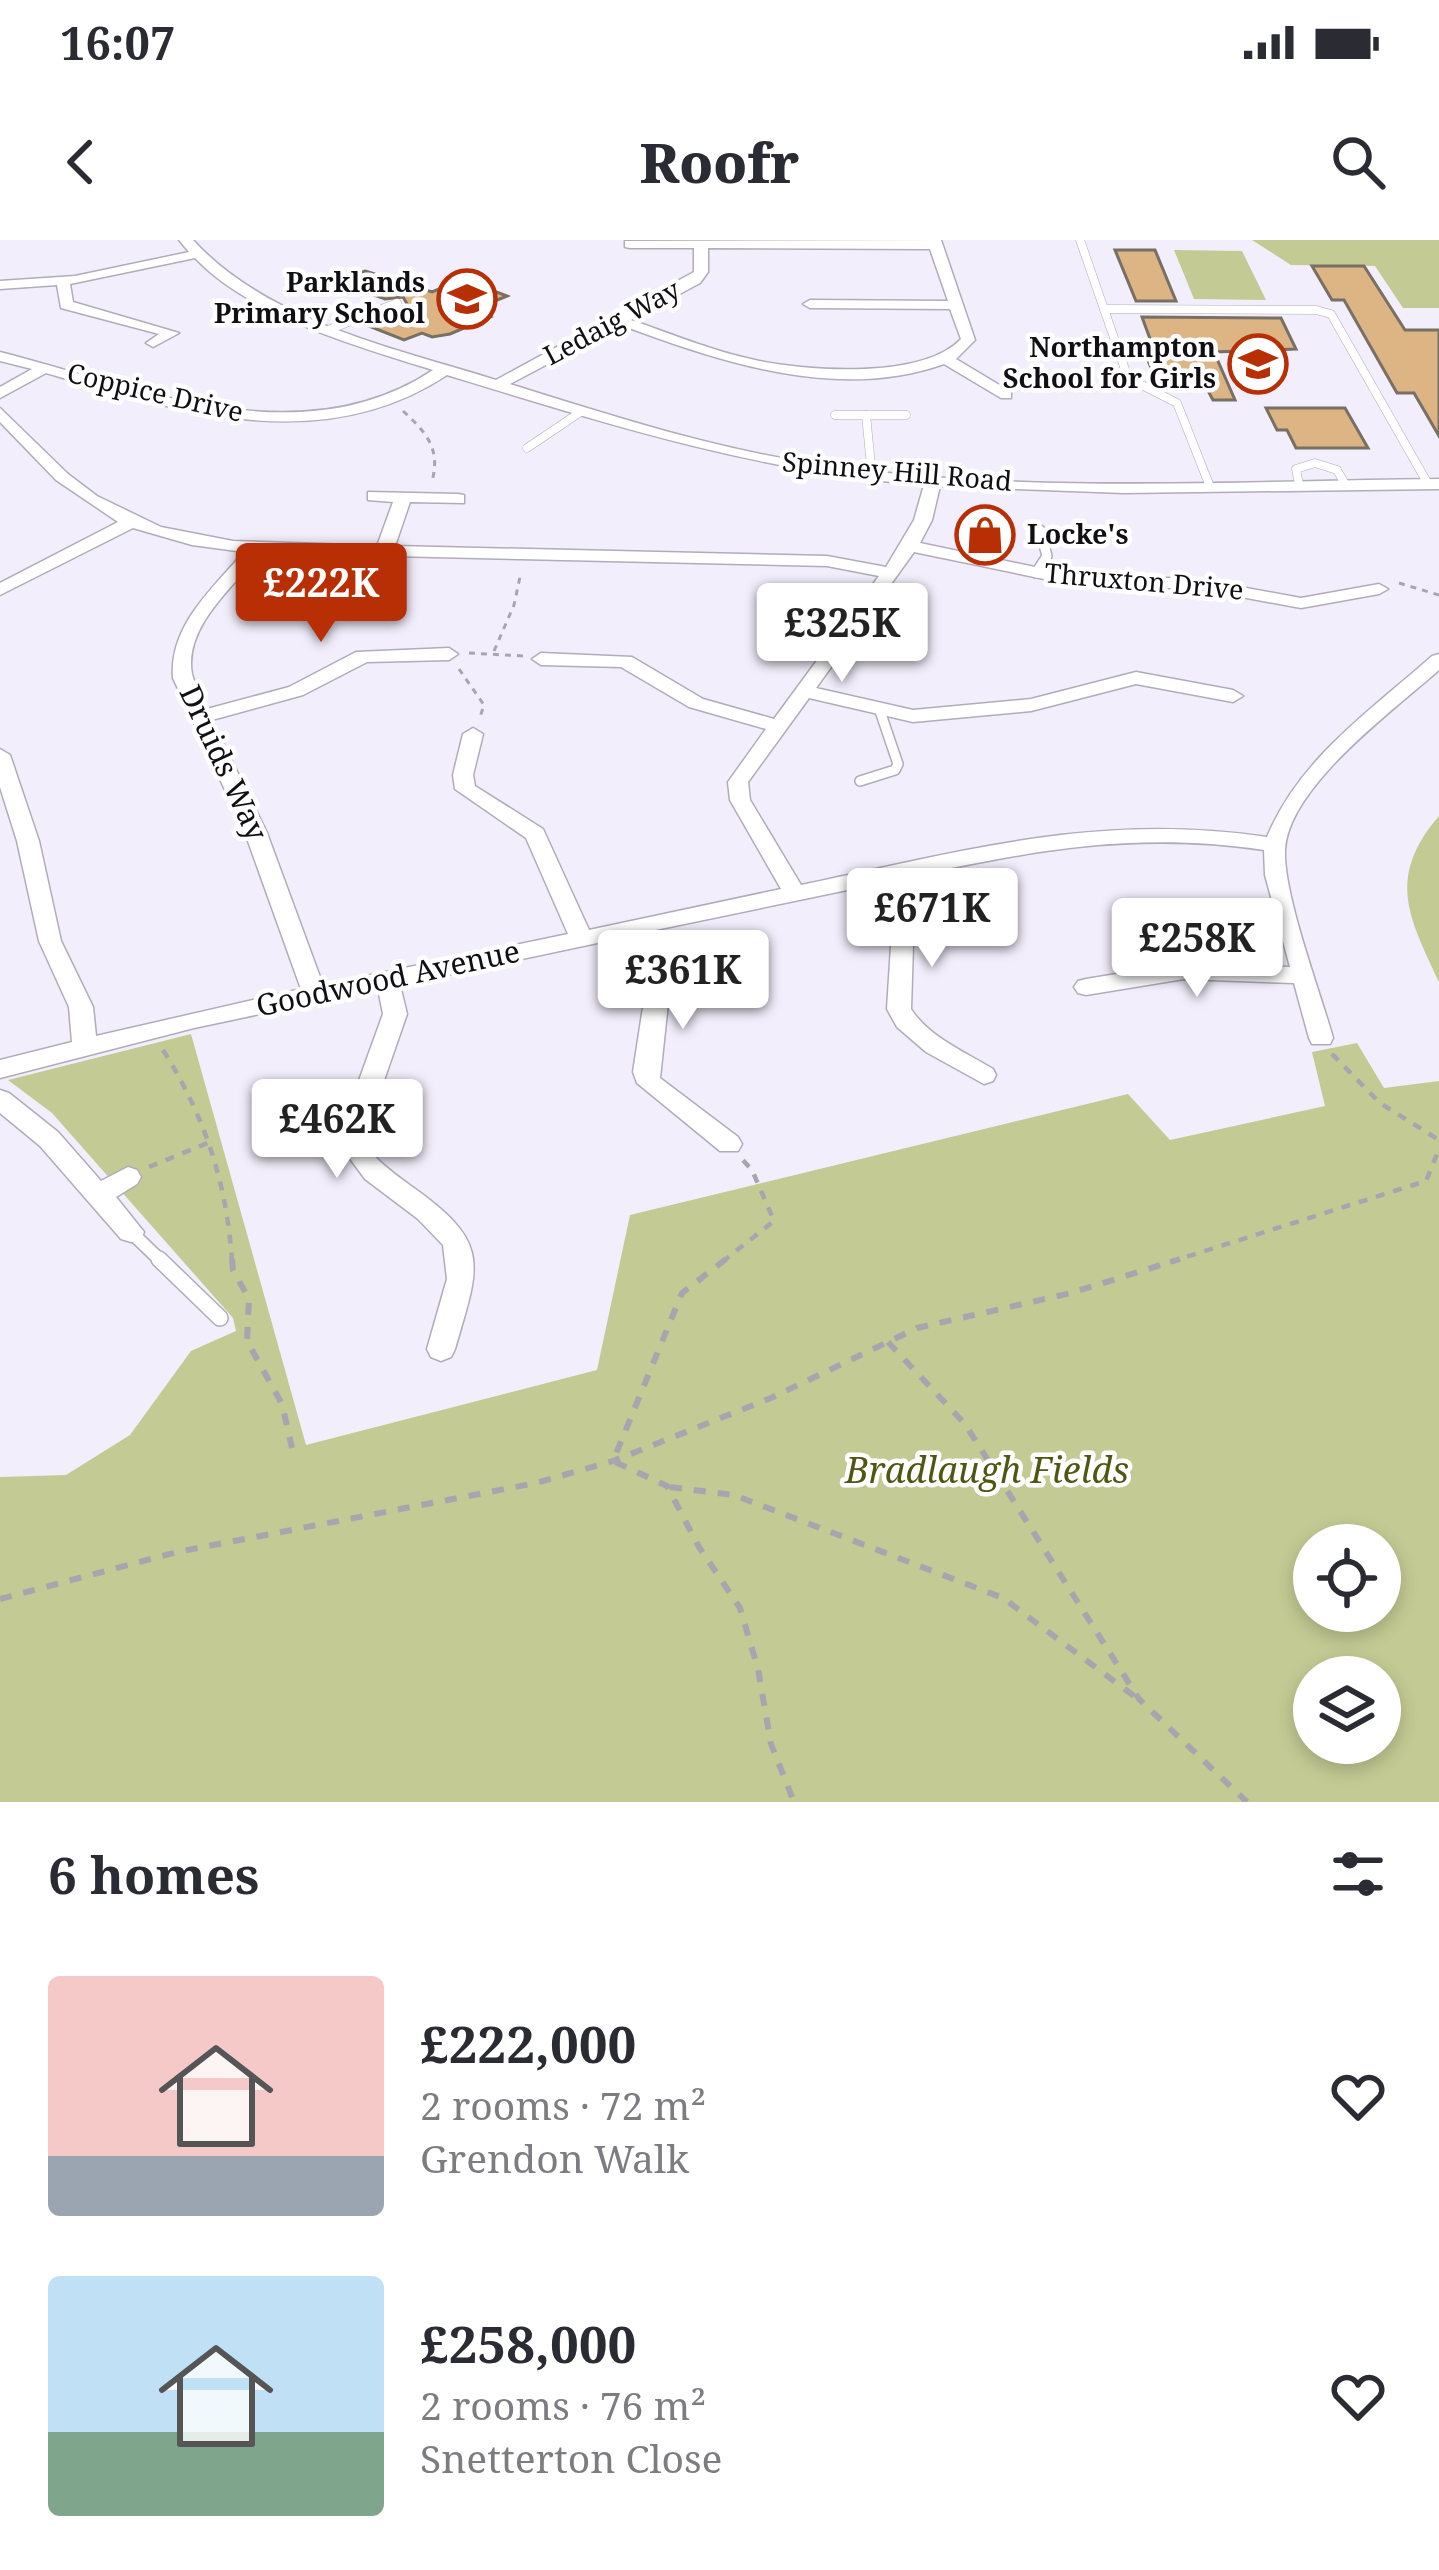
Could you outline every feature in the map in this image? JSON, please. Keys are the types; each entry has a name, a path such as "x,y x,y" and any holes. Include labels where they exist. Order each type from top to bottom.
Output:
{"street":[{"path":"616,319 765,367 896,370 947,360 964,350 968,340 935,242 630,244"},
{"name":"Ledaig Way","path":"498,385 698,277 701,245"},
{"path":"0,285 63,281 191,247"},
{"name":"Spinney Hill Road","path":"191,247 249,289 328,330 735,454 933,481 1434,484"},
{"path":"63,281 66,304 172,333"},
{"path":"810,304 958,305"},
{"path":"153,343 192,323"},
{"name":"Coppice Drive","path":"0,356 238,414 326,414 391,401 445,369"},
{"path":"947,360 1006,394"},
{"path":"0,393 45,368"},
{"path":"0,413 67,486 131,522 196,541 256,548 827,561 890,573"},
{"path":"795,894 740,800 738,782 910,546 933,481"},
{"path":"374,496 458,499"},
{"path":"384,552 403,497"},
{"path":"0,590 131,522"},
{"name":"Thruxton Drive","path":"910,546 1090,582 1218,586 1301,603 1378,589"},
{"name":"Druids Way","path":"256,548 180,650 183,678 275,881 315,995"},
{"path":"203,716 296,692 363,656 449,654"},
{"path":"541,659 626,661 696,704 778,726"},
{"path":"1321,1038 1276,875 1274,844 1292,802 1318,767 1439,660"},
{"path":"802,691 880,711 925,716 998,710 1136,678 1233,696"},
{"path":"473,734 463,775 465,789 535,834 581,938"},
{"path":"0,755 28,841 50,941 81,1007 85,1048"},
{"name":"Goodwood Avenue","path":"0,1069 387,979 1099,834 1209,836 1274,844"},
{"path":"863,880 902,946 898,1009 905,1022 984,1075"},
{"path":"628,928 657,994 645,1072 649,1083 729,1144"},
{"path":"1086,987 1184,971 1304,975"},
{"path":"387,979 395,1014 350,1141 366,1166 458,1245 461,1266 441,1349"},
{"path":"0,1099 49,1139 131,1232"},
{"path":"97,1196 128,1177"}],"lane":[{"path":"1080,240 1128,378 1177,404 1209,484"},
{"path":"328,330 397,303"},
{"path":"1104,309 1316,310 1331,314 1434,484"},
{"path":"527,448 582,411"},
{"path":"835,415 906,415"},
{"path":"866,415 872,475"},
{"path":"1036,573 1047,556 1040,530"},
{"path":"860,782 895,770 898,764 880,711"},
{"path":"131,1232 220,1318"}],"path":[{"path":"391,401 433,438 438,465 427,498"},
{"path":"494,651 514,605 525,554"},
{"path":"1378,589 1406,581 1439,595"},
{"path":"449,654 494,651 541,659"},
{"path":"449,654 484,705 473,734"},
{"path":"157,1030 163,1050 196,1102 210,1142 229,1211 233,1270 249,1299 247,1341 282,1404 292,1448"},
{"path":"1321,1038 1380,1103 1439,1140"},
{"path":"128,1177 210,1142"},
{"path":"613,1461 682,1293 774,1221 752,1170 729,1144"},
{"path":"1426,1181 1439,1149"},
{"path":"0,1599 177,1552 536,1483 613,1461 771,1398 916,1328 1071,1293 1426,1181 1439,1182"},
{"path":"888,1342 964,1424 1138,1699"},
{"path":"613,1461 667,1486 734,1495 1003,1598 1138,1699 1247,1802"},
{"path":"667,1486 699,1547 740,1608 758,1669 771,1744 794,1802"}],"green space":[{"path":"1252,240 1439,240 1439,308 1403,308 1375,266 1291,265"},
{"path":"1174,250 1242,251 1266,300 1194,299"},
{"path":"1439,816 1439,982 1412,917 1408,879 1412,859"},
{"name":"Bradlaugh Fields","path":"191,1034 306,1445 597,1370 630,1215 1128,1094 1170,1140 1325,1106 1312,1052 1357,1043 1384,1088 1439,1081 1439,1802 0,1802 0,1477 66,1475 130,1435 191,1351 236,1331 233,1318 52,1113 8,1080"}],"building":[{"path":"1115,250 1155,250 1176,301 1136,301"},
{"path":"1312,266 1364,266 1405,330 1439,330 1439,436 1414,393 1397,393 1344,300 1332,300"},
{"name":"Parklands Primary School","path":"365,271 432,292 463,279 507,296 473,310 490,317 450,334 432,337 422,333 404,340 366,325 409,307 403,297 385,299 338,282"},
{"path":"1142,317 1281,318 1296,349 1214,352 1235,400 1213,400 1207,389 1182,389 1156,380 1147,358 1157,358"},
{"path":"1266,408 1345,408 1368,448 1296,448 1287,430 1277,430"}],"place":[{"name":"Parklands Primary School","path":"467,299"},
{"name":"Northampton School for Girls","path":"1258,364"},
{"name":"Locke's","path":"985,535"}]}
